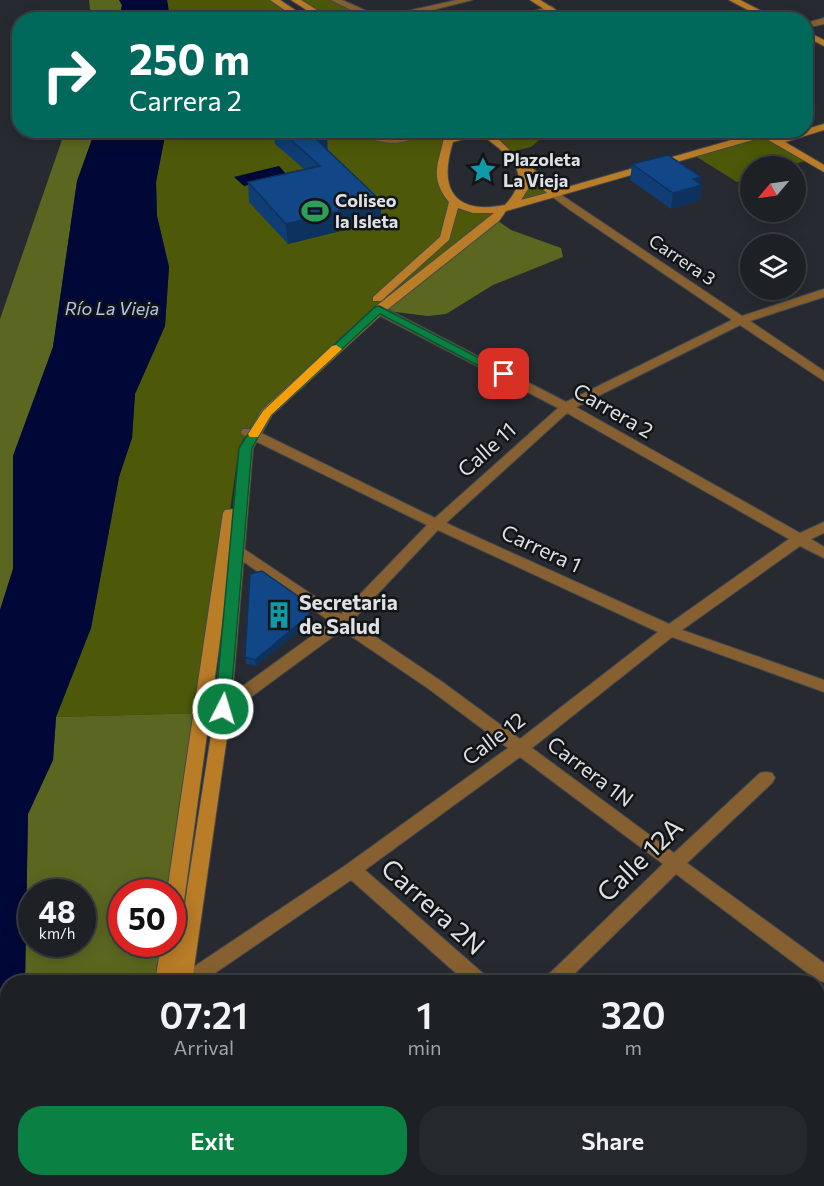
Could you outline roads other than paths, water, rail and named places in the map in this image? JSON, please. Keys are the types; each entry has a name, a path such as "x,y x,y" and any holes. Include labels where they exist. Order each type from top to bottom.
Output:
{"main road":[{"path":"274,0 293,12"},
{"path":"295,0 315,12"},
{"path":"534,0 556,12"},
{"path":"733,0 758,12"},
{"path":"449,138 441,167 445,186 454,202 475,211 505,208 741,138"},
{"path":"771,138 824,170"},
{"path":"776,141 786,138"},
{"path":"178,879 239,446 267,413 379,310 495,219 525,189 526,174 496,140"},
{"name":"Carrera 3","path":"496,140 554,193"},
{"path":"183,975 223,709 246,448 251,433 260,412 371,305 445,238 454,202"},
{"path":"165,975 168,957"}],"street":[{"path":"335,0 361,12"},
{"path":"415,12 468,0"},
{"path":"539,12 551,9"},
{"path":"382,138 389,140 407,138"},
{"name":"Carrera 3","path":"554,193 824,377"},
{"name":"Calle 11","path":"223,709 342,622 436,524 566,407 739,321 824,293"},
{"name":"Carrera 2","path":"379,310 566,407 824,553"},
{"name":"Carrera 1","path":"251,433 436,524 670,631 824,686"},
{"name":"Calle 12","path":"197,975 352,870 520,748 670,631 798,540 824,527"},
{"name":"Carrera 1N","path":"236,550 435,685 824,974"},
{"name":"Calle 12A","path":"561,975 675,863 766,778"},
{"name":"Carrera 2N","path":"352,870 471,975"}],"water":[{"path":"119,0 167,0 169,12 120,12 122,5"},
{"name":"Río La Vieja","path":"92,138 165,138 156,182 157,216 169,267 165,326 135,394 132,438 119,477 91,628 56,717 53,760 28,814 27,879 18,879 18,957 25,957 25,975 0,975 0,610 13,569 13,456 53,347 77,181"},
{"path":"279,166 288,176 244,186 234,177"}],"place":[{"name":"Plazoleta La Vieja","path":"483,170"},
{"name":"Coliseo la Isleta","path":"315,211"},
{"name":"Secretaria de Salud","path":"279,615"}]}
